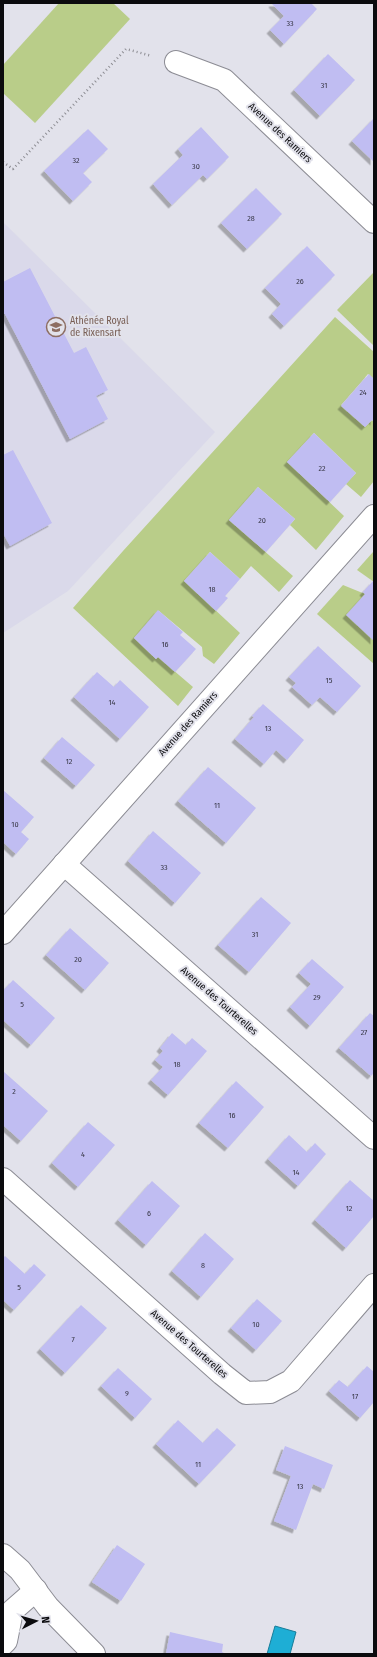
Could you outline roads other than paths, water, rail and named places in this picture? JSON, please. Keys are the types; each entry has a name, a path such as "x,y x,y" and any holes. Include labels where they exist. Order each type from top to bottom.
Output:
{"street":[{"name":"Avenue des Ramiers","path":"176,62 224,80 374,222"},
{"name":"Avenue des Ramiers","path":"3,933 374,516"},
{"name":"Avenue des Tourterelles","path":"64,864 374,1138"},
{"name":"Avenue des Tourterelles","path":"3,1179 222,1374 246,1393 270,1392 291,1381 374,1285"},
{"path":"3,1555 20,1570 48,1607 94,1654"},
{"path":"7,1646 12,1611 36,1590"}],"water":[{"path":"275,1626 296,1632 290,1654 267,1654"}],"place":[{"name":"Athénée Royal de Rixensart","path":"56,327"}]}
